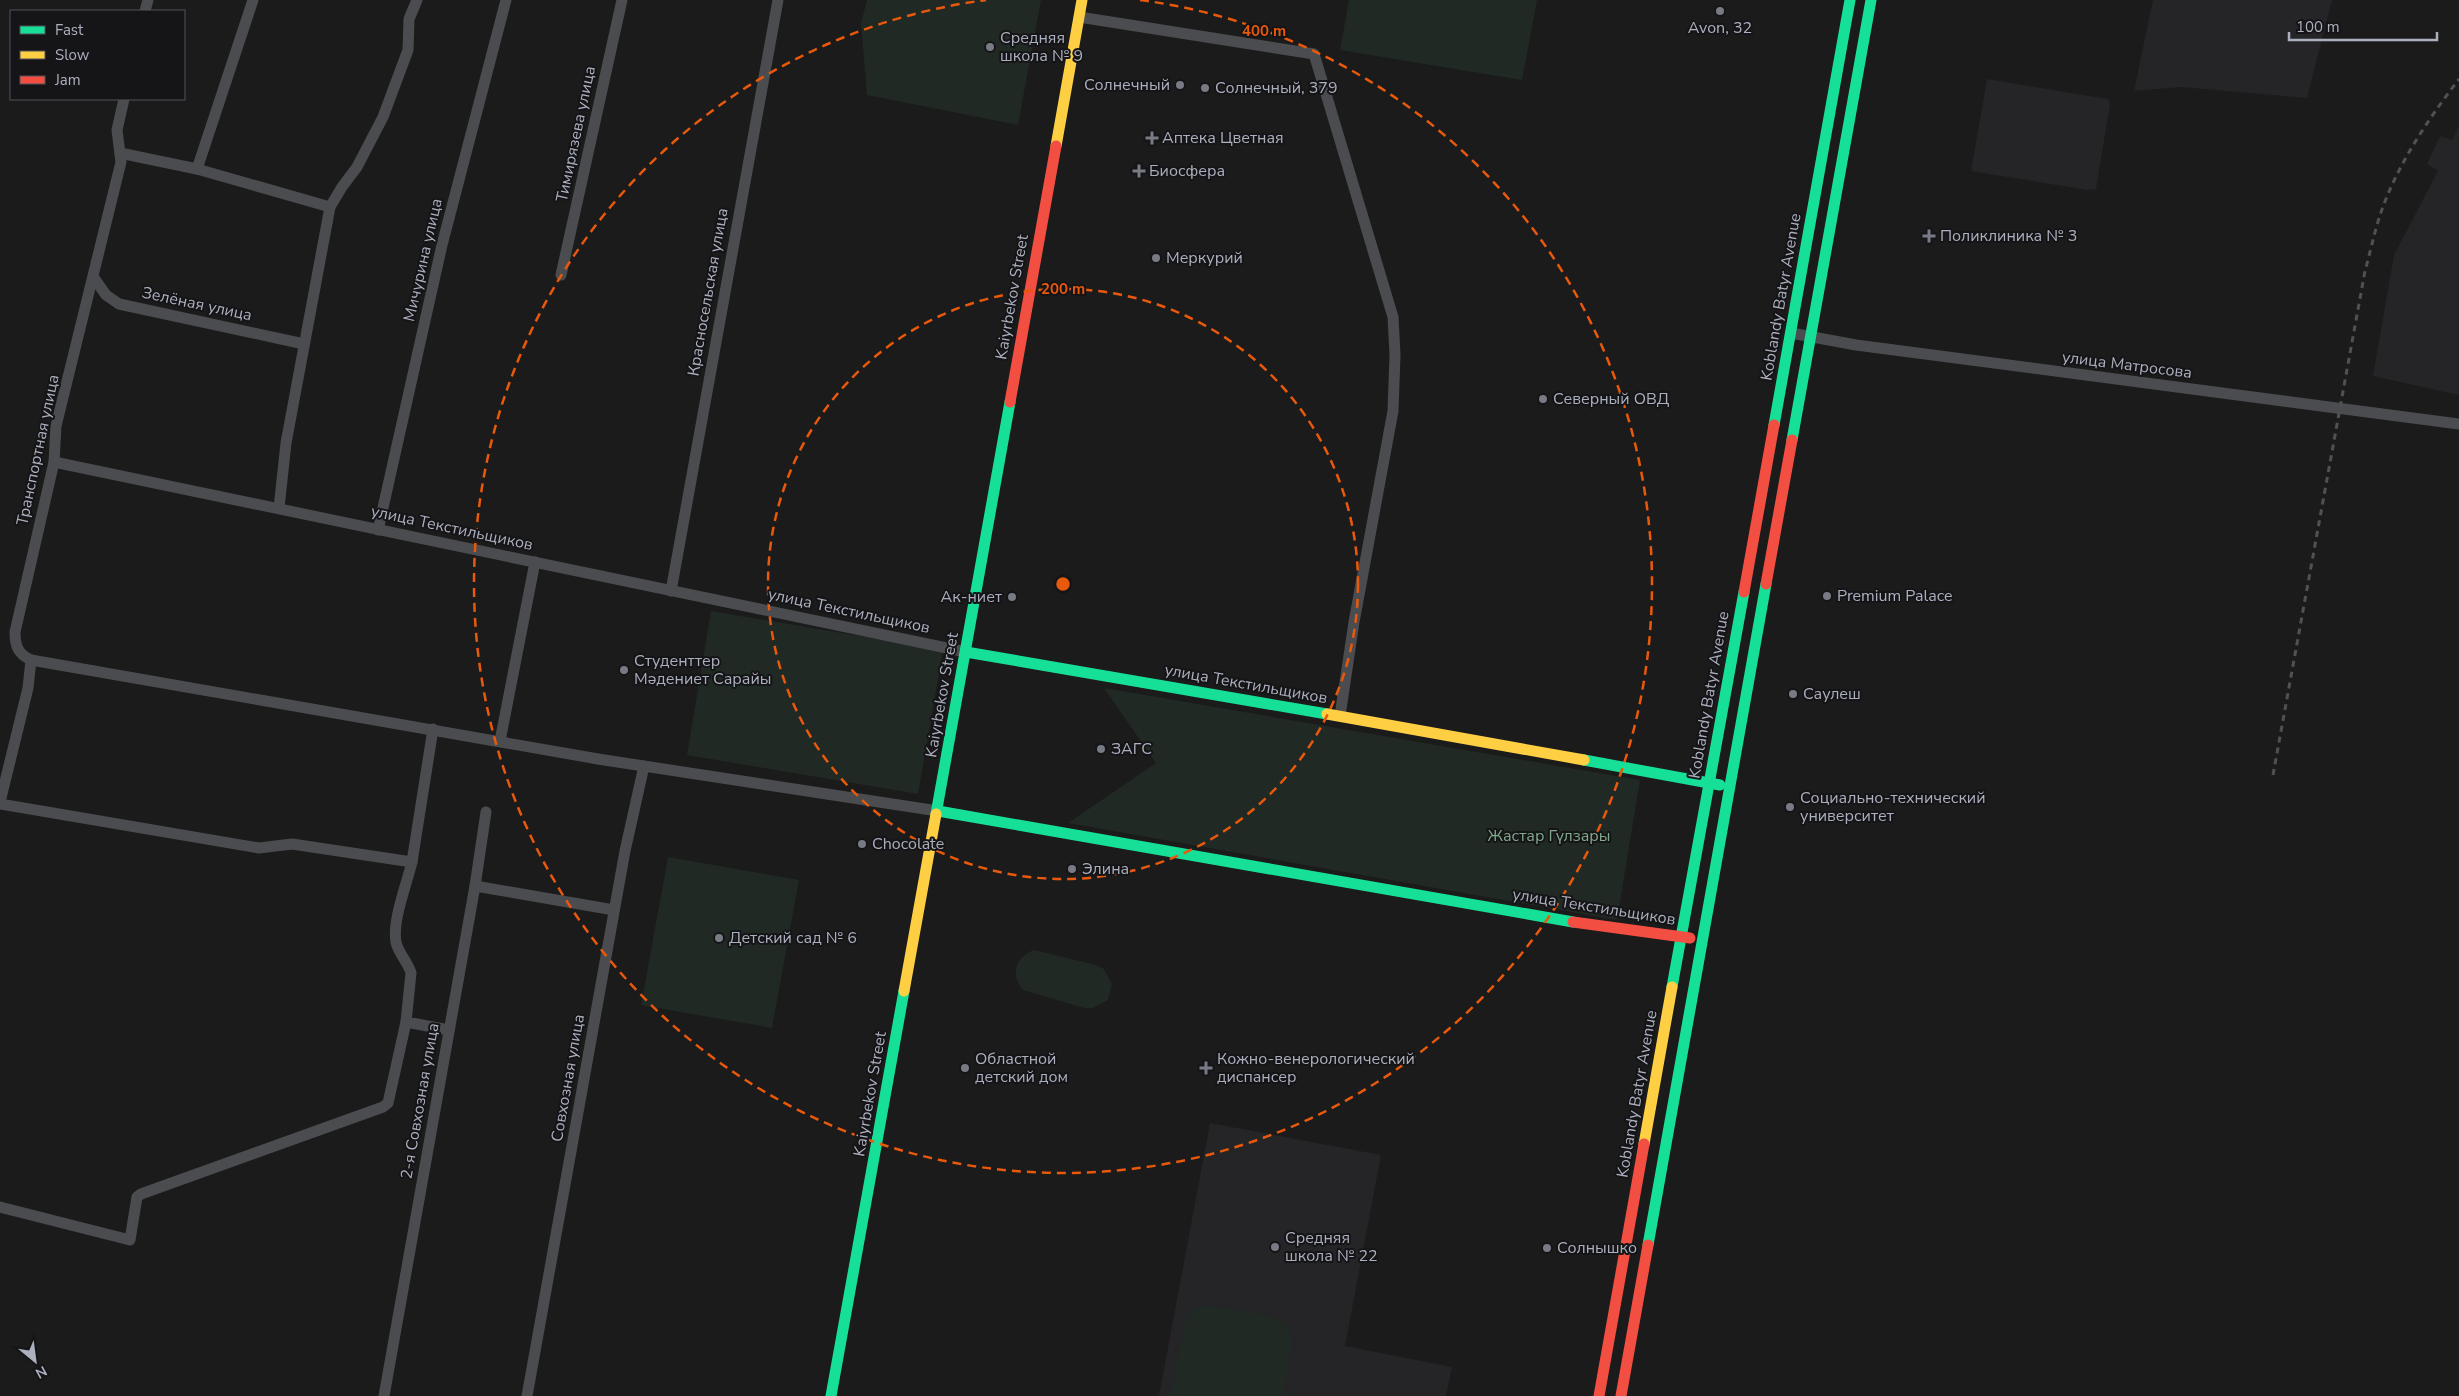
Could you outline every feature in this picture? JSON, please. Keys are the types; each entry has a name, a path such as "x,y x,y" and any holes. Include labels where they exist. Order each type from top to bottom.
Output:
{"street":[{"path":"197,169 253,0"},
{"path":"279,508 286,443 330,207 357,167 383,117 408,50 409,19 418,0"},
{"name":"Мичурина улица","path":"378,530 442,245 506,0"},
{"name":"Тимирязева улица","path":"561,275 622,0"},
{"name":"Красносельская улица","path":"671,591 777,0"},
{"name":"Kaiyrbekov Street","path":"831,1396 938,811 1082,0"},
{"name":"Koblandy Batyr Avenue","path":"1599,1396 1850,0"},
{"path":"1621,1396 1871,0"},
{"path":"1079,17 1314,54 1393,317 1395,355 1393,410 1354,622 1340,716"},
{"name":"Транспортная улица","path":"31,660 19,653 15,632 54,462 56,426 94,278 121,162 117,130 124,100"},
{"path":"120,153 197,169 330,207"},
{"name":"Зелёная улица","path":"94,278 106,295 119,304 304,344"},
{"name":"улица Матросова","path":"1791,334 2031,368 2459,424"},
{"name":"улица Текстильщиков","path":"54,462 966,652 1340,716 1729,787"},
{"path":"500,741 535,562"},
{"path":"31,660 28,688 0,803 260,848 292,844 412,862"},
{"name":"улица Текстильщиков","path":"31,660 644,766 938,811 1222,862 1680,938 1702,939"},
{"path":"0,1207 130,1240 137,1197 141,1194 384,1107 388,1103 406,1022 410,973 409,966 396,943 396,926 412,862 433,729"},
{"name":"Совхозная улица","path":"526,1396 614,910 644,766"},
{"name":"2-я Совхозная улица","path":"384,1396 475,886 486,812"},
{"path":"475,886 614,910"},
{"path":"406,1022 449,1030"}],"shaded area":[{"path":"2153,0 2332,0 2307,98 2181,87 2134,91"},
{"path":"1987,79 2108,99 2110,104 2096,189 2087,190 1971,171"},
{"path":"2459,125 2459,395 2373,376 2394,255 2438,171 2427,164 2440,136 2452,140"},
{"name":"Средняя школа № 22","path":"1210,1123 1381,1155 1345,1346 1452,1367 1446,1396 1159,1396"}],"green space":[{"path":"867,0 1041,0 1018,125 867,95 861,23"},
{"path":"1349,0 1537,0 1522,80 1340,50"},
{"path":"711,611 943,650 918,794 687,755"},
{"name":"Жастар Гүлзары","path":"1104,688 1640,780 1617,920 1068,823 1156,763"},
{"path":"668,857 799,880 772,1028 641,1005"},
{"path":"1034,950 1096,965 1104,969 1112,984 1108,1000 1093,1008 1084,1008 1023,990 1017,978 1016,967 1022,957"},
{"path":"1203,1306 1255,1313 1275,1318 1287,1325 1291,1334 1292,1344 1282,1396 1170,1396 1186,1317 1196,1308"}],"railway":[{"path":"2273,775 2365,271 2376,229 2387,197 2404,161 2424,127 2459,79"}],"traffic: fast":[{"path":"1774,425 1850,0"},
{"path":"1792,440 1871,0"},
{"path":"936,814 1010,402"},
{"path":"1648,1245 1766,584"},
{"path":"1672,987 1744,592"},
{"path":"966,652 1327,714"},
{"path":"1584,760 1720,785"},
{"path":"938,811 1573,922"},
{"path":"831,1396 904,991"}],"traffic: slow":[{"path":"1056,146 1082,0"},
{"path":"1327,714 1584,760"},
{"path":"904,991 936,814"},
{"path":"1644,1144 1672,987"}],"traffic: jam":[{"path":"1010,402 1056,146"},
{"path":"1744,592 1774,425"},
{"path":"1766,584 1792,440"},
{"path":"1573,922 1690,938"},
{"path":"1599,1396 1644,1144"},
{"path":"1621,1396 1648,1245"}],"place":[{"name":"Avon, 32","path":"1720,11"},
{"name":"Средняя школа № 9","path":"990,47"},
{"name":"Солнечный","path":"1180,85"},
{"name":"Солнечный, 379","path":"1205,88"},
{"name":"Аптека Цветная","path":"1152,138"},
{"name":"Биосфера","path":"1139,171"},
{"name":"Поликлиника № 3","path":"1929,236"},
{"name":"Меркурий","path":"1156,258"},
{"name":"Северный ОВД","path":"1543,399"},
{"name":"Premium Palace","path":"1827,596"},
{"name":"Ак-ниет","path":"1012,597"},
{"name":"Студенттер Мәдениет Сарайы","path":"624,670"},
{"name":"Саулеш","path":"1793,694"},
{"name":"ЗАГС","path":"1101,749"},
{"name":"Социально-технический университет","path":"1790,807"},
{"name":"Chocolate","path":"862,844"},
{"name":"Элина","path":"1072,869"},
{"name":"Детский сад № 6","path":"719,938"},
{"name":"Областной детский дом","path":"965,1068"},
{"name":"Кожно-венерологический диспансер","path":"1206,1068"},
{"name":"Средняя школа № 22","path":"1275,1247"},
{"name":"Солнышко","path":"1547,1248"}]}
